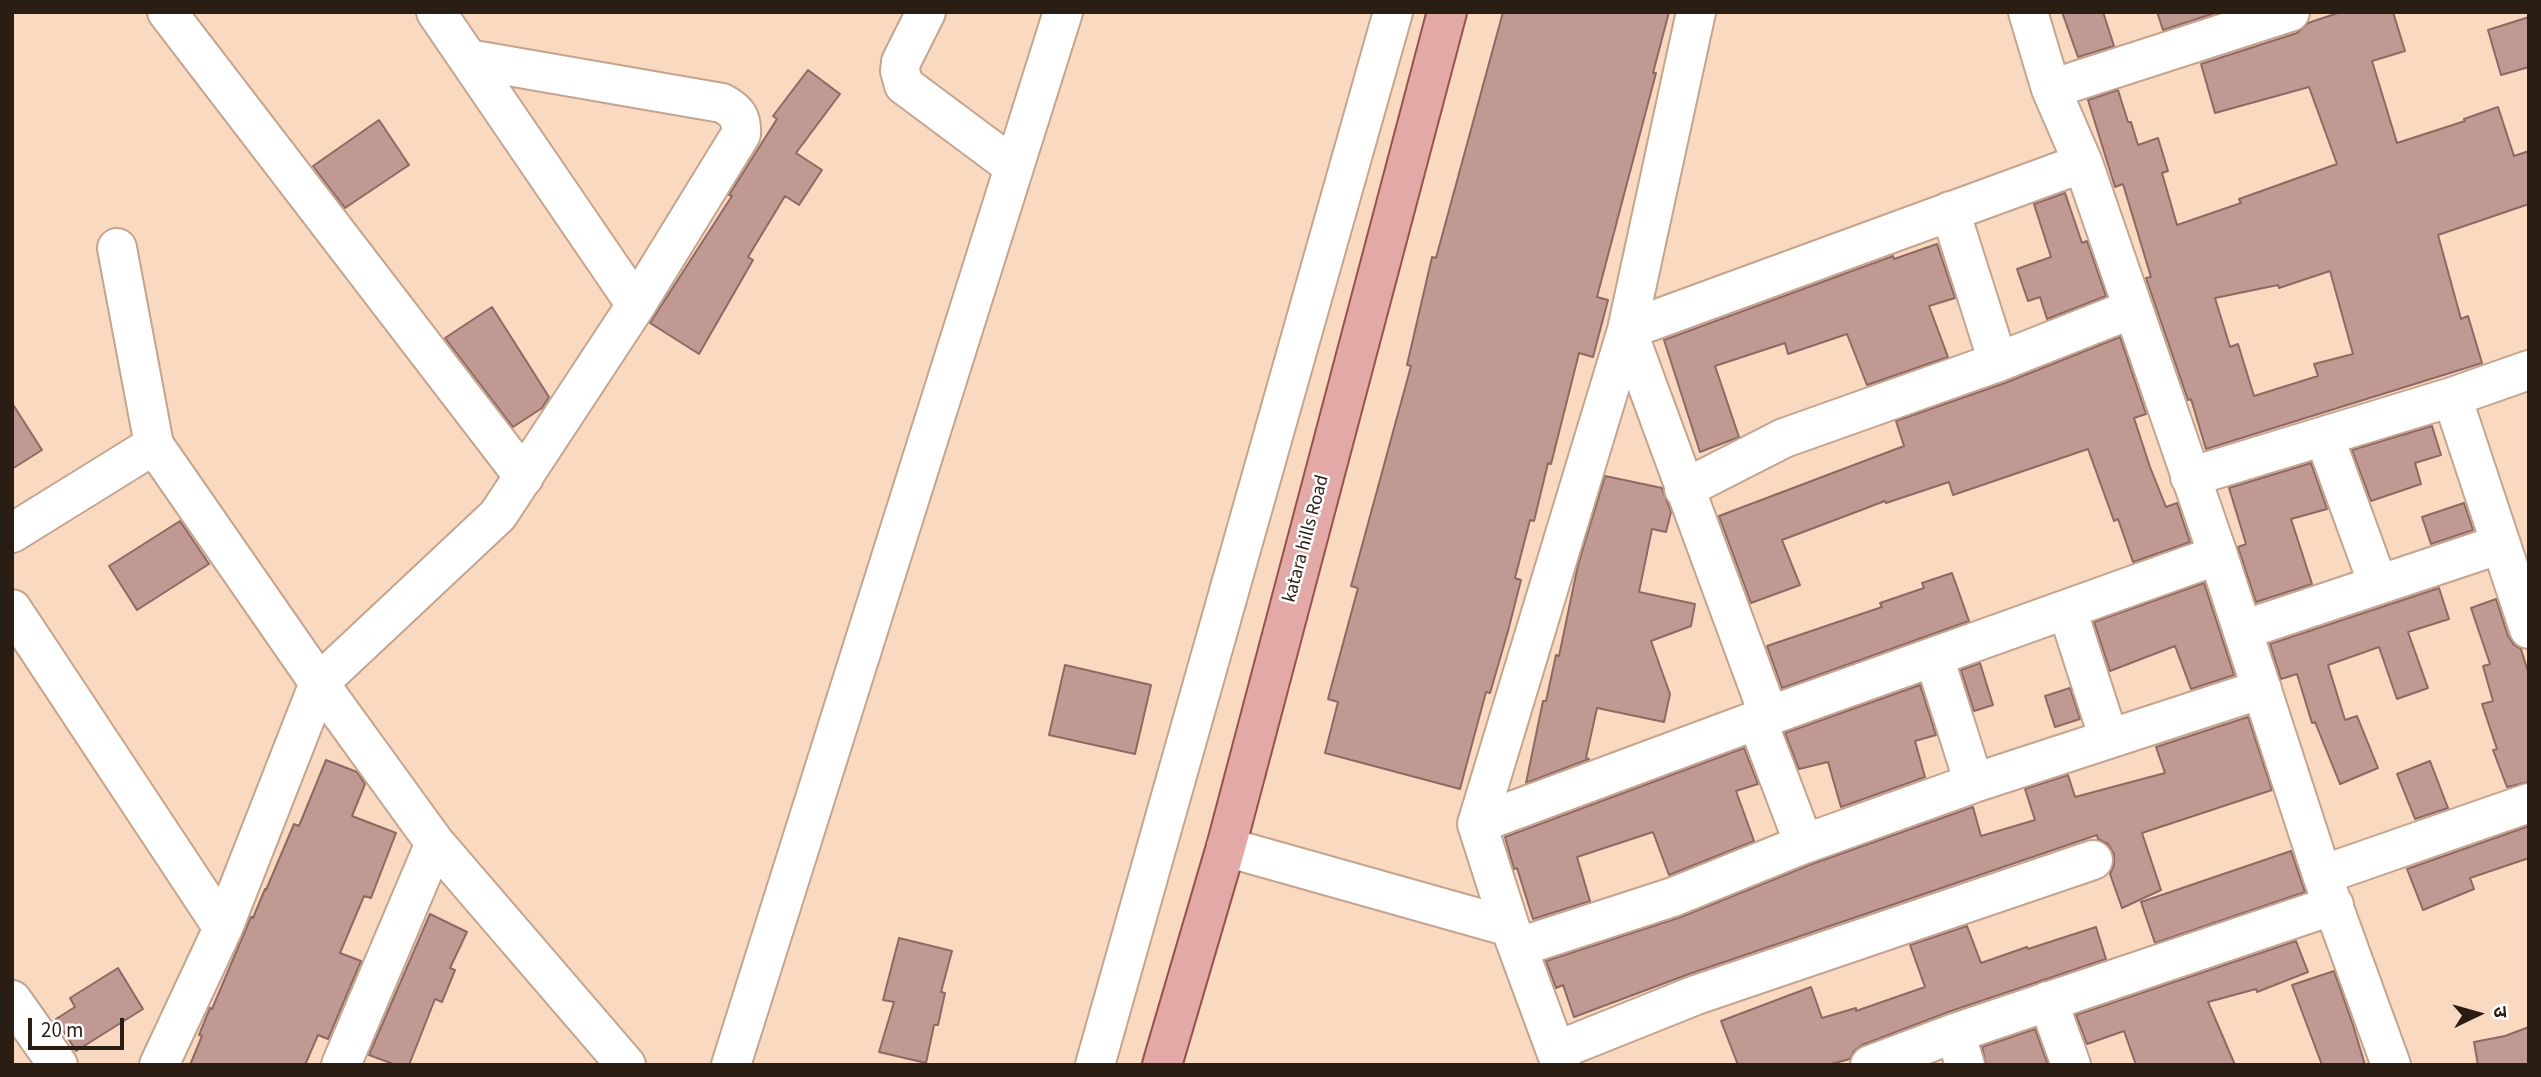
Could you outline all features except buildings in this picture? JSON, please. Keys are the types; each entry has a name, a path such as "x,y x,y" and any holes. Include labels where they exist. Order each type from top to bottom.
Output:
{"main road":[{"name":"katara hills Road","path":"1162,1065 1226,847 1447,12"}],"street":[{"path":"167,12 524,477"},
{"path":"436,12 636,305"},
{"path":"926,12 901,62 900,71 904,85 1014,167"},
{"path":"731,1065 1063,12"},
{"path":"1095,1065 1393,12"},
{"path":"1696,12 1627,330 1477,824 1559,1058 1696,995 2093,860"},
{"path":"2028,12 2051,89 2083,163 2218,555 2328,890 2391,1065"},
{"path":"2051,89 2290,12"},
{"path":"159,1065 223,928 319,682 498,514 636,305 741,134 742,123 738,114 722,103 468,60"},
{"path":"1627,330 2083,163"},
{"path":"1950,211 1998,362"},
{"path":"117,248 154,445 435,843 626,1065"},
{"path":"1684,489 1784,438 1998,362 2132,309"},
{"path":"1627,330 1763,718 1804,844"},
{"path":"2190,477 2452,397 2529,370"},
{"path":"2452,397 2529,629"},
{"path":"2324,436 2378,584"},
{"path":"12,533 154,445"},
{"path":"2243,630 2501,544"},
{"path":"1477,824 2218,555"},
{"path":"12,609 223,928"},
{"path":"2067,609 2109,739"},
{"path":"1934,657 1974,783"},
{"path":"1226,847 1515,937 1673,897 1804,844 1974,783 2262,689"},
{"path":"1870,1065 1960,1049 2048,1001 2328,890 2529,803"},
{"path":"341,1065 435,843"},
{"path":"12,1000 58,1065"},
{"path":"2048,1001 2071,1065"}]}
